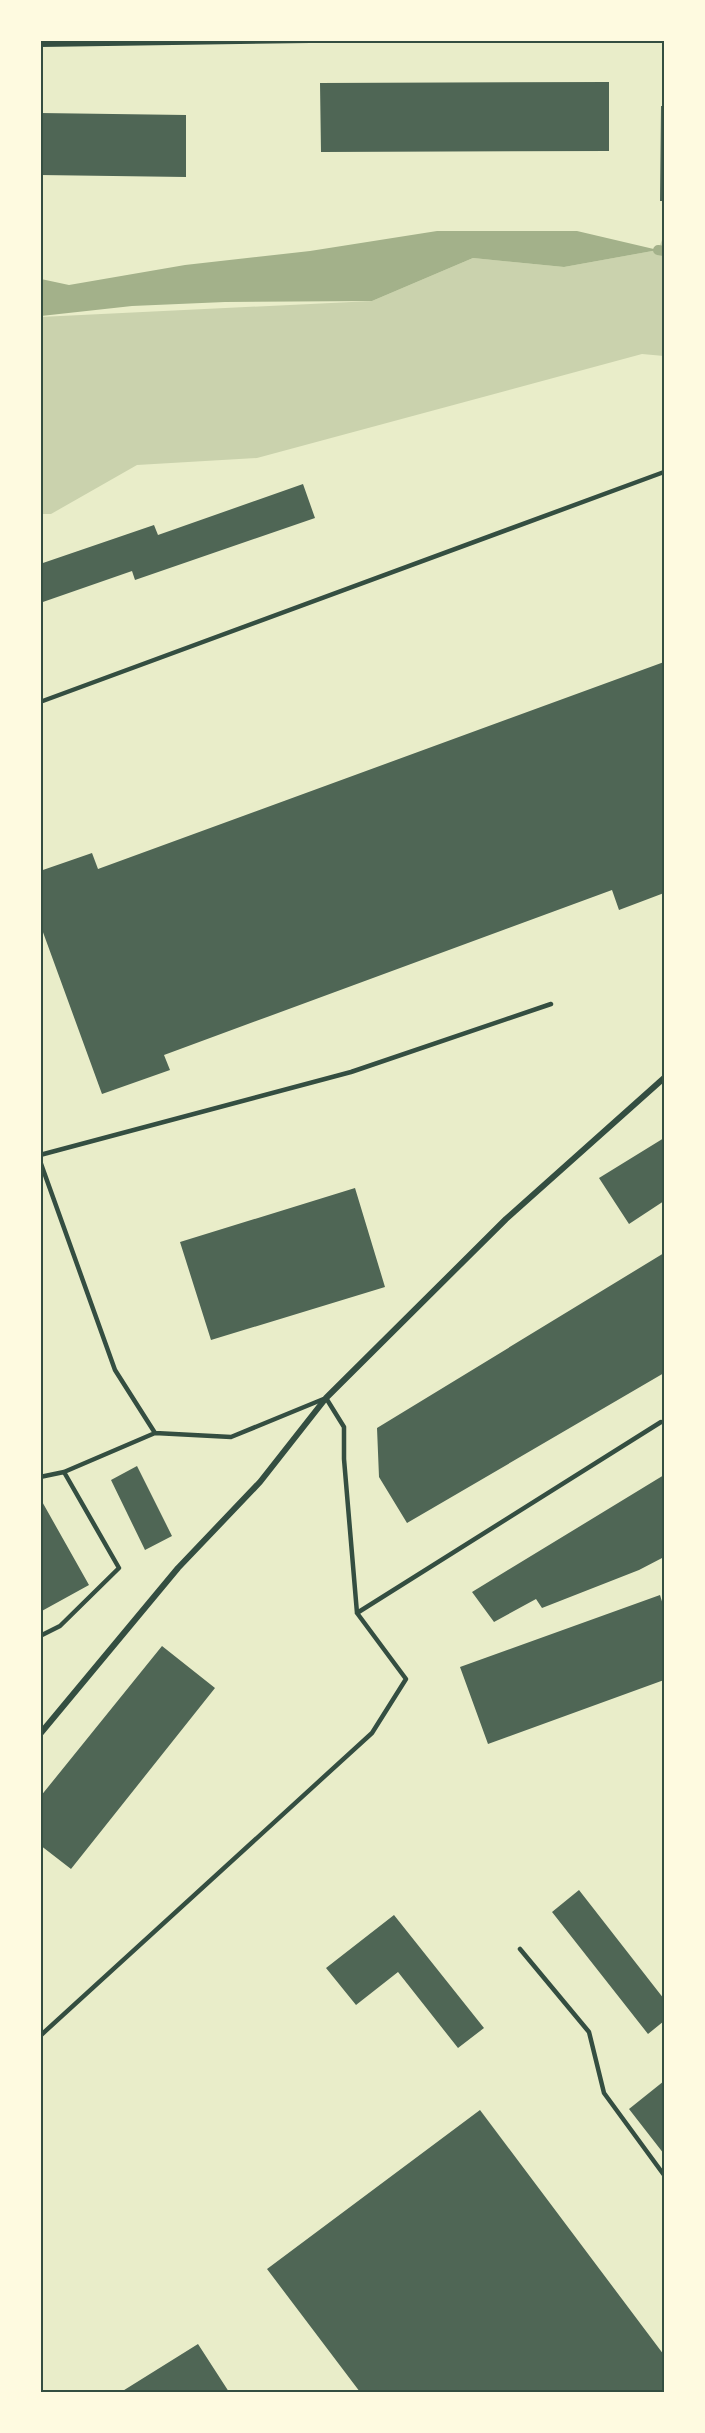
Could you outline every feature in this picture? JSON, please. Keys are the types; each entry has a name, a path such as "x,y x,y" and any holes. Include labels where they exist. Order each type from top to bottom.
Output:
{"street":[{"path":"40,44 310,40"},
{"path":"40,1734 178,1568 260,1482 326,1398 506,1219 664,1078"}],"lane":[{"path":"40,702 664,472"},
{"path":"40,1155 351,1072 551,1004"},
{"path":"40,1161 115,1370 155,1433"},
{"path":"40,1477 64,1472 155,1433 231,1437 326,1398 344,1427 344,1459 357,1613 406,1679 372,1733 40,2036"},
{"path":"357,1613 661,1422"},
{"path":"40,1636 60,1626 119,1568 64,1472"},
{"path":"520,1949 589,2032 604,2093 664,2175"}],"shaded area":[{"path":"437,231 577,231 658,250 564,267 473,258 372,301 225,302 132,306 41,316 41,279 69,285 185,265 310,251"},
{"path":"664,235 664,356 642,354 257,458 137,465 51,514 41,514 40,317 372,301 473,258 564,267 658,250"}],"building":[{"path":"609,82 609,151 321,152 320,83"},
{"path":"661,106 664,106 664,201 660,201"},
{"path":"40,113 186,115 186,177 40,175"},
{"path":"303,484 315,518 135,580 132,571 40,603 40,564 154,525 158,535"},
{"path":"664,662 664,893 619,910 612,890 164,1055 170,1070 102,1094 40,924 40,871 92,853 98,869"},
{"path":"664,1138 664,1201 629,1224 599,1178"},
{"path":"355,1188 385,1287 211,1340 180,1242"},
{"path":"664,1253 664,1373 407,1523 379,1477 377,1428"},
{"path":"137,1466 172,1536 145,1550 111,1480"},
{"path":"664,1475 664,1557 639,1570 542,1608 536,1599 494,1622 472,1592"},
{"path":"40,1498 89,1585 40,1612"},
{"path":"660,1595 664,1608 664,1680 488,1744 460,1667"},
{"path":"162,1646 215,1688 71,1869 40,1845 40,1797"},
{"path":"579,1890 664,1999 664,2021 648,2034 552,1912"},
{"path":"394,1915 484,2028 458,2048 398,1972 356,2005 326,1968"},
{"path":"664,2081 664,2154 629,2109"},
{"path":"480,2110 664,2355 664,2392 360,2392 267,2269"},
{"path":"198,2344 229,2392 121,2392"}],"waterway":[{"path":"658,250 664,251"}]}
